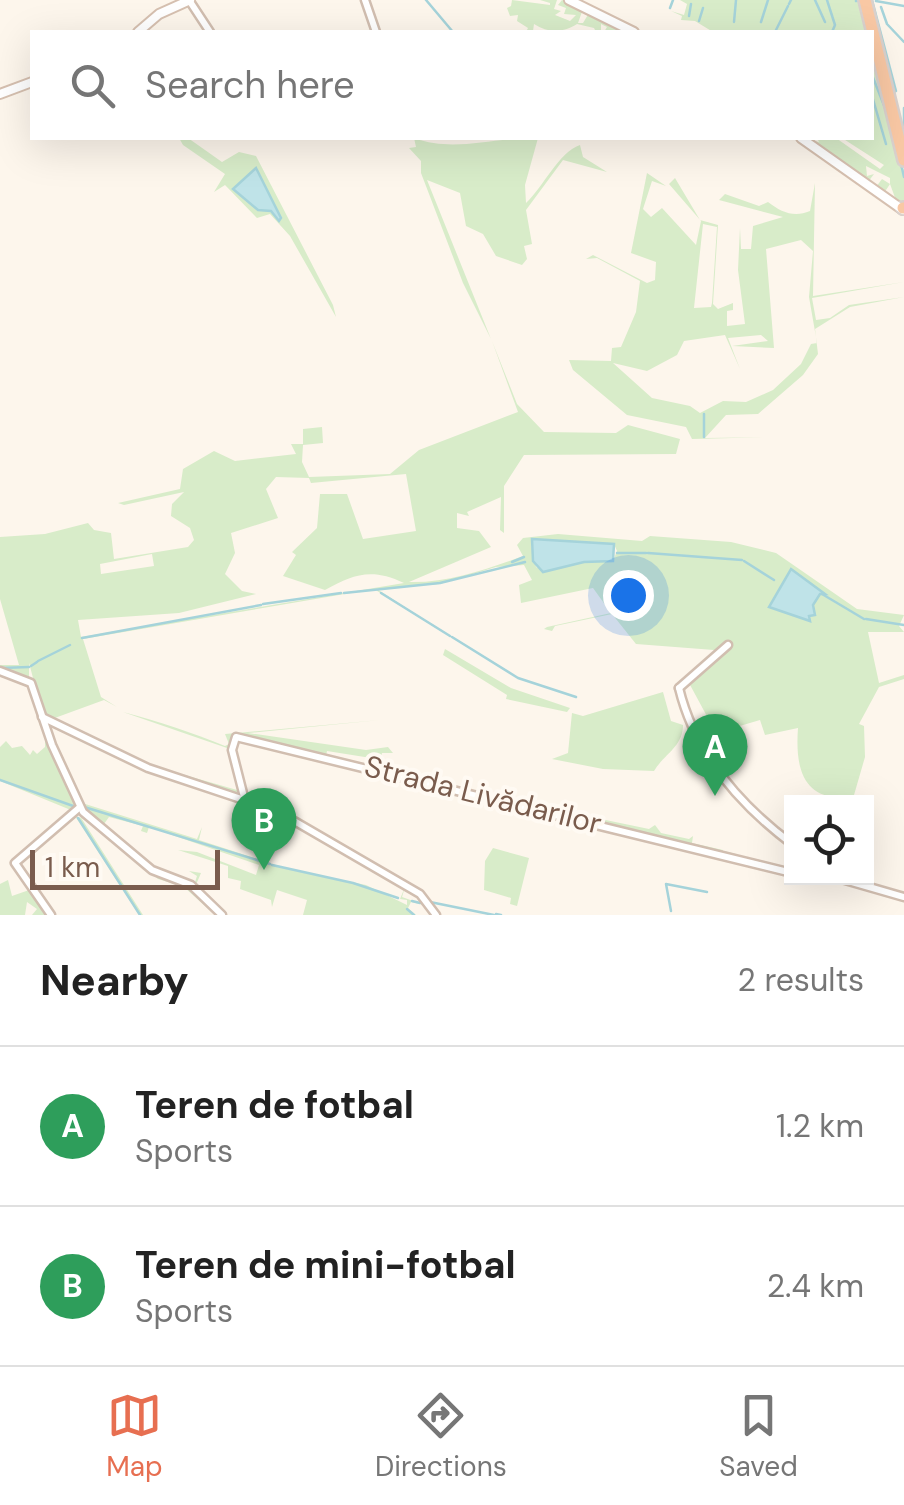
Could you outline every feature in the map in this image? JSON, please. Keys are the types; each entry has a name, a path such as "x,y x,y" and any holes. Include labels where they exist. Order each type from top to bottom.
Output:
{"highway":[{"path":"865,0 871,30"},
{"path":"874,43 904,160"},
{"path":"874,43 904,168"}],"main road":[{"path":"140,30 159,14 190,0"},
{"path":"569,0 630,30"},
{"path":"0,94 30,83"},
{"path":"804,140 902,208"}],"street":[{"path":"190,0 209,30"},
{"path":"364,0 375,30"},
{"path":"728,645 681,688 696,732 735,796 784,837"},
{"path":"0,671 30,682 80,812 152,870 191,886 222,915"},
{"path":"42,717 148,768 244,797 326,839 424,899 436,915"},
{"name":"Strada Livădarilor","path":"244,797 231,747 236,736 784,871"},
{"path":"51,915 14,863 80,812"},
{"path":"857,885 904,898"}],"green space":[{"path":"512,0 550,5 540,0 557,0 554,9 561,11 555,15 570,21 576,15 564,14 566,8 558,5 562,0 583,9 578,23 583,23 589,13 625,30 605,30 607,27 601,24 601,30 595,30 577,24 548,30 534,24 533,30 527,30 517,21 518,15 510,16 507,8"},
{"path":"680,0 862,0 870,30 710,30 695,21 681,20 682,16 671,11 684,15 687,4"},
{"path":"874,46 904,171 904,207 897,203 890,178 866,166 867,176 874,174 868,182 807,140 839,140 880,169 884,165 845,140 874,140"},
{"path":"180,140 191,140 222,162 239,152 256,156 336,317 290,236 270,214 257,218 225,185 214,192 225,174","holes":["257,168 267,193 257,210 234,188"]},
{"path":"414,140 459,144 537,140 525,185 526,203 565,155 580,145 583,157 607,172 563,160 526,210 532,244 524,246 527,259 522,265 496,256 483,234 466,226 460,193 427,180 491,339 463,283 421,173 421,161 409,148 416,147"},
{"path":"647,173 666,186 652,181 643,209 651,217 662,208 696,245 700,220 718,225 713,304 718,309 733,303 733,310 727,311 727,326 745,324 738,270 740,228 741,249 751,249 753,226 783,217 719,200 725,194 759,206 768,202 788,213 799,214 810,211 815,183 813,296 904,282 812,298 816,320 830,318 849,305 904,297 850,307 815,329 816,337 809,297 813,251 801,240 766,249 774,348 732,346 768,341 761,335 728,338 740,369 725,335 684,341 677,355 647,371 613,363 652,398 690,406 700,413 723,401 746,402 773,390 801,364 811,344 817,343 818,354 803,375 758,414 726,415 705,438 775,437 692,439 686,427 627,415 573,370 569,360 611,361 612,348 621,347 636,312 640,281 597,258 586,259 593,255 647,283 655,280 656,262 631,253","holes":["703,224 717,227 712,303 711,307 694,308"]},
{"path":"675,178 700,219 669,184"},
{"path":"882,179 890,184 884,193 876,187"},
{"path":"492,341 517,404 544,432 616,433 628,425 680,439 676,454 524,455 504,486 504,533 500,530 501,497 467,512 469,516 457,513 457,528 479,531 491,547 409,582 453,578 523,556 517,545 523,538 558,534 642,541 650,536 731,542 776,553 857,609 904,615 899,626 904,632 868,632 879,683 904,675 904,679 879,687 859,724 864,726 865,757 854,795 823,795 813,789 798,757 798,728 765,735 760,720 716,733 689,683 729,644 722,644 723,649 714,656 714,650 636,644 612,614 555,626 552,631 544,629 547,627 611,613 593,588 521,603 519,585 532,580 524,565 496,567 440,584 377,589 449,636 374,589 83,639 101,697 117,707 104,700 52,719 143,763 237,790 237,794 154,769 44,717 50,714 43,715 29,663 29,678 0,674 0,665 19,665 0,599 0,537 45,534 88,523 94,530 111,533 114,559 188,547 194,540 190,528 171,516 172,504 184,492 118,503 180,489 183,469 214,451 235,461 296,454 291,444 303,444 303,429 322,427 323,443 303,445 302,462 309,477 390,474 419,450 518,412","holes":["406,474 416,531 363,539 347,494 320,494 317,528 292,552 296,555 283,576 325,590 344,580 372,574 404,583 81,637 78,620 179,613 256,594 242,591 225,574 235,553 231,533 278,518 266,489 276,477 309,478 311,483","540,539 614,544 617,551 613,561 608,558 543,571 536,567 531,545","152,554 154,566 101,574 100,564"]},
{"path":"445,649 511,688 570,708 567,712 506,699 507,695 443,655"},
{"path":"27,682 41,717 40,726"},
{"path":"663,692 671,721 683,725 676,745 654,771 603,769 552,759 568,753 572,713 583,716"},
{"path":"123,712 225,746 229,744 225,734 380,720 248,733 366,750 388,747 393,753 382,753 379,767 371,758 327,751 326,756 235,736 230,746 233,763 227,748"},
{"path":"45,734 83,815 0,781 0,747 6,741 12,748 22,746 30,755 33,750 37,754 45,747"},
{"path":"82,803 197,839 202,827 199,840 288,869 366,885 407,905 407,900 400,899 405,887 402,897 419,903 422,897 424,905 411,902 408,908 416,915 303,915 307,900 277,890 272,907 271,900 240,889 241,881 228,878 228,866 178,850 197,852 256,875 259,865 149,827 147,833 141,831 143,826 109,817 104,824 153,868 195,882 197,876 189,871 201,873 195,887 220,915 215,915 184,887 158,879 83,819 91,821 153,870 87,814"},
{"path":"75,816 81,818 143,915 139,915"},
{"path":"596,818 649,829 655,825 661,833 689,839 693,836 692,843 723,850 722,855 732,856 724,851 736,854 735,858 759,866 646,833 636,833 681,846 598,825"},
{"path":"493,848 529,858 517,906 510,904 511,898 484,890 485,861"},
{"path":"8,880 12,896 32,889 51,915 32,915 37,909 27,902 25,915 0,915 0,884"}],"water":[{"path":"256,168 281,218 279,221 271,211 258,210 233,189"},
{"path":"532,539 614,544 613,561 584,562 543,572 533,561"},
{"path":"791,569 825,594 820,594 813,605 815,615 809,616 810,621 769,607"}],"waterway":[{"path":"426,0 451,30"},
{"path":"670,8 673,0"},
{"path":"734,22 736,0"},
{"path":"761,22 768,0"},
{"path":"789,4 791,0"},
{"path":"815,0 825,22"},
{"path":"827,0 835,25 833,30"},
{"path":"872,0 896,91 891,94"},
{"path":"876,1 904,6"},
{"path":"689,16 691,4"},
{"path":"776,30 788,6"},
{"path":"881,7 887,24 904,42"},
{"path":"699,21 703,8"},
{"path":"874,80 887,113"},
{"path":"874,103 886,144"},
{"path":"904,108 904,135"},
{"path":"901,164 904,177"},
{"path":"704,414 704,437"},
{"path":"617,553 646,553"},
{"path":"648,553 742,560"},
{"path":"512,562 524,557"},
{"path":"744,561 774,580"},
{"path":"344,593 440,583 525,562"},
{"path":"263,604 341,593"},
{"path":"381,593 450,636"},
{"path":"822,594 864,619"},
{"path":"82,638 261,605"},
{"path":"866,619 904,625"},
{"path":"452,637 518,678 576,697"},
{"path":"38,661 70,645"},
{"path":"31,666 37,662"},
{"path":"1,668 29,667"},
{"path":"0,780 76,807"},
{"path":"81,806 270,864"},
{"path":"78,818 140,915"},
{"path":"272,865 353,883 398,898"},
{"path":"671,911 666,884 707,892"},
{"path":"412,901 420,903"},
{"path":"430,902 494,915"},
{"path":"407,909 414,915"},
{"path":"496,914 501,915"}],"place":[{"name":"Teren de fotbal","path":"715,796"},
{"name":"Teren de mini-fotbal","path":"264,870"}]}
